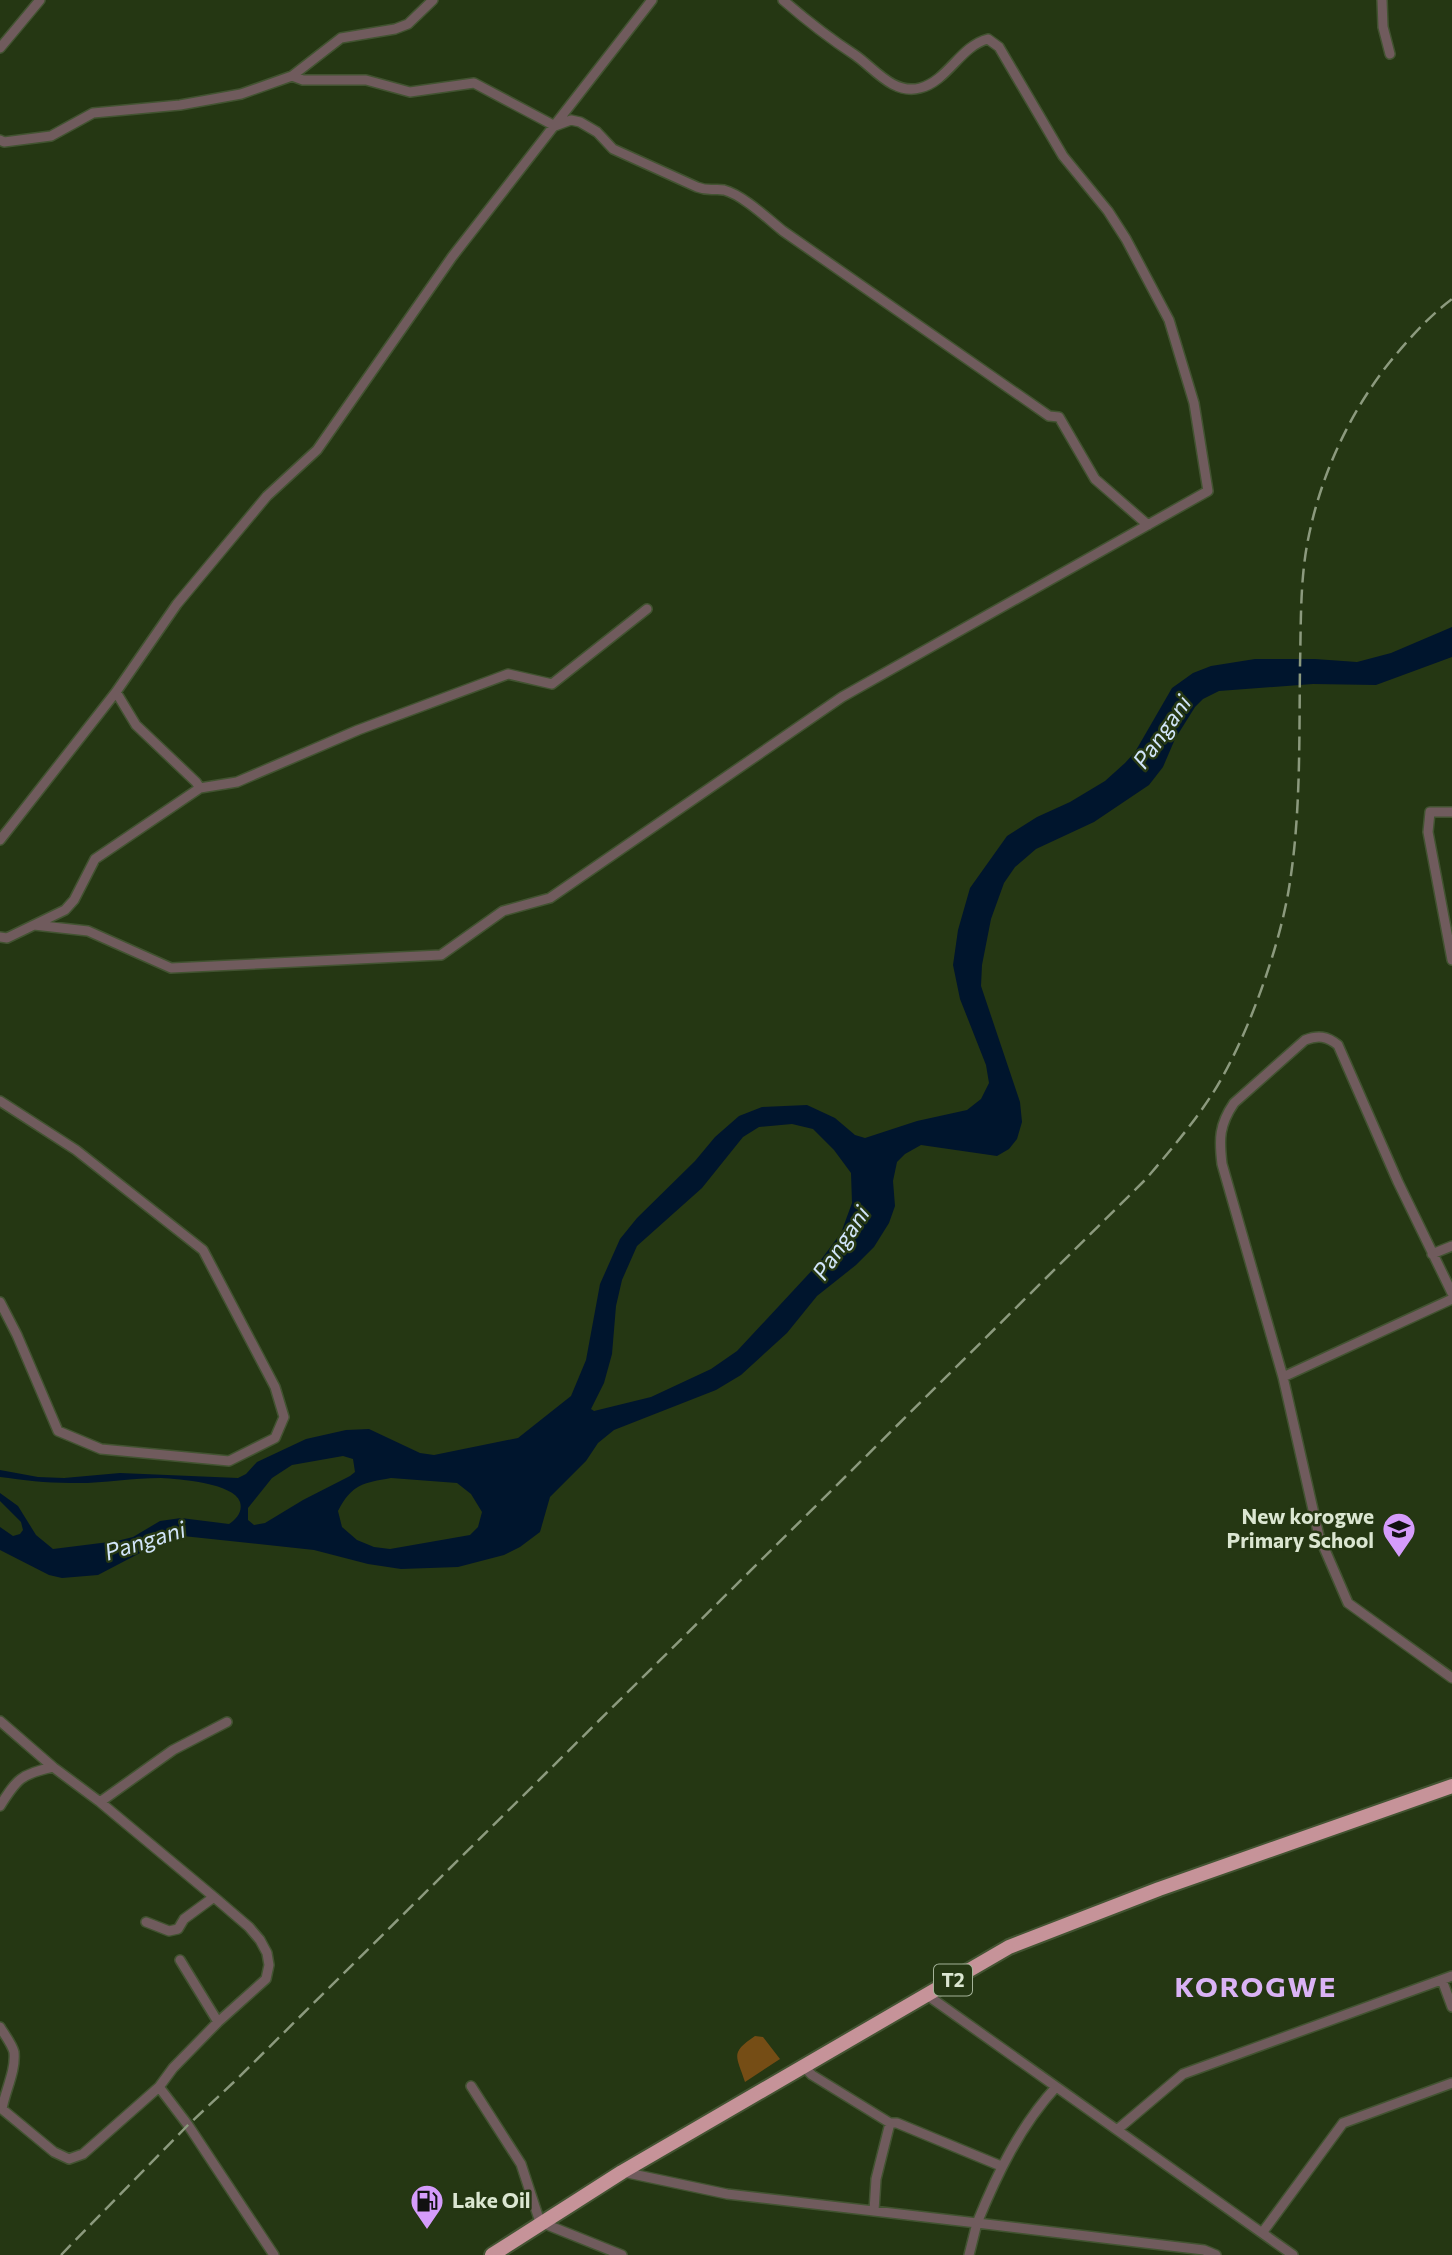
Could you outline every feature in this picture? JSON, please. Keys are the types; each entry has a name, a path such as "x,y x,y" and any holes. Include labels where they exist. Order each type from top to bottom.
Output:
{"highway":[{"name":"T2","path":"492,2255 622,2172 1009,1947 1159,1889 1452,1786"}],"street":[{"path":"0,48 40,0"},
{"path":"0,140 4,142 51,136 93,113 180,105 241,94 292,76 341,38 395,29 408,24 433,0"},
{"path":"0,840 116,692 194,584 267,496 317,450 452,257 652,0"},
{"path":"34,925 88,931 171,968 442,955 503,911 550,898 842,697 1208,491 1194,403 1169,320 1126,239 1108,211 1063,156 999,47 988,39 975,42 939,77 920,88 901,88 882,78 857,57 834,43 783,0"},
{"path":"1382,0 1383,27 1390,54"},
{"path":"292,76 303,80 366,80 410,92 474,83 555,126 571,120 580,122 597,132 612,149 708,192 723,190 757,209 783,231 1049,416 1059,417 1095,479 1147,525"},
{"path":"0,937 7,938 65,910 74,900 95,859 200,788 237,782 358,730 508,674 552,684 647,609"},
{"path":"116,692 136,725 200,788"},
{"path":"1452,812 1430,812 1428,832 1452,960"},
{"path":"1452,1293 1398,1182 1338,1045 1330,1039 1316,1035 1305,1040 1234,1103 1226,1115 1219,1139 1222,1164 1283,1377 1320,1536 1348,1603 1452,1678"},
{"path":"0,1101 76,1150 203,1250 275,1387 284,1417 275,1438 229,1461 101,1449 58,1431 17,1335 0,1303"},
{"path":"1433,1254 1452,1246"},
{"path":"1283,1377 1452,1300"},
{"path":"0,1721 249,1927 267,1953 269,1965 266,1979 218,2022 173,2068 159,2087 83,2154 69,2159 54,2152 1,2108 12,2071 14,2051 3,2025"},
{"path":"100,1802 173,1750 227,1722"},
{"path":"0,1806 17,1779 31,1772 53,1767"},
{"path":"146,1922 169,1931 178,1929 184,1919 214,1897"},
{"path":"180,1960 218,2022"},
{"path":"1118,2129 1182,2074 1452,1976"},
{"path":"1441,1980 1452,2007"},
{"path":"927,1995 1293,2255"},
{"path":"804,2067 890,2123 897,2123 1001,2166"},
{"path":"1262,2234 1343,2123 1452,2083"},
{"path":"471,2086 521,2164 540,2222 622,2255"},
{"path":"159,2087 188,2125 274,2255"},
{"path":"969,2255 977,2223 1001,2166 1056,2087"},
{"path":"874,2211 876,2179 890,2123"},
{"path":"622,2172 727,2194 1204,2250 1216,2255"}],"shaded area":[{"path":"755,2036 763,2037 780,2059 745,2082 737,2055"}],"water":[{"name":"Pangani","path":"1452,627 1452,657 1376,685 1313,684 1219,691 1203,699 1195,707 1175,739 1163,767 1149,785 1094,822 1036,849 1015,867 1004,883 991,919 982,965 981,986 1020,1102 1022,1122 1017,1139 1009,1149 997,1156 921,1145 905,1154 897,1162 893,1181 895,1206 889,1223 874,1247 817,1296 787,1333 741,1375 716,1390 614,1430 598,1443 586,1461 550,1497 540,1532 520,1547 504,1555 458,1567 401,1569 368,1564 314,1550 183,1536 161,1542 98,1575 62,1578 49,1575 0,1550 0,1527 13,1536 23,1530 21,1522 0,1501 0,1493 18,1506 36,1535 53,1549 117,1541 133,1537 160,1521 181,1518 229,1524 238,1515 241,1506 236,1496 228,1490 192,1481 161,1478 93,1483 52,1482 0,1477 0,1470 38,1477 64,1478 120,1473 238,1478 257,1462 306,1439 346,1430 369,1429 420,1453 434,1455 518,1438 571,1396 586,1360 600,1284 620,1239 715,1137 739,1116 762,1107 807,1105 835,1118 855,1135 865,1138 917,1121 967,1110 981,1099 989,1083 986,1065 960,999 953,965 958,930 970,888 1007,836 1105,781 1135,752 1172,688 1193,673 1211,666 1255,659 1357,662 1391,653","holes":["792,1124 813,1129 834,1150 851,1173 852,1203 841,1233 817,1265 737,1351 711,1369 651,1397 594,1411 591,1409 604,1383 612,1354 616,1306 622,1280 637,1246 702,1188 743,1137 759,1127","343,1456 353,1459 355,1472 265,1523 254,1525 248,1520 248,1508 272,1478 292,1465","391,1478 457,1483 471,1494 482,1512 478,1527 470,1535 390,1549 374,1547 357,1540 342,1527 338,1511 348,1495 366,1484"]}],"railway":[{"path":"61,2255 188,2125 1146,1179 1204,1107 1224,1075 1259,996 1289,888 1297,805 1303,575 1319,496 1348,426 1374,383 1411,337 1452,299"}],"place":[{"name":"New korogwe Primary School","path":"1399,1559"},
{"name":"Lake Oil","path":"427,2231"}],"district":[{"name":"KOROGWE","path":"1256,1987"}]}
